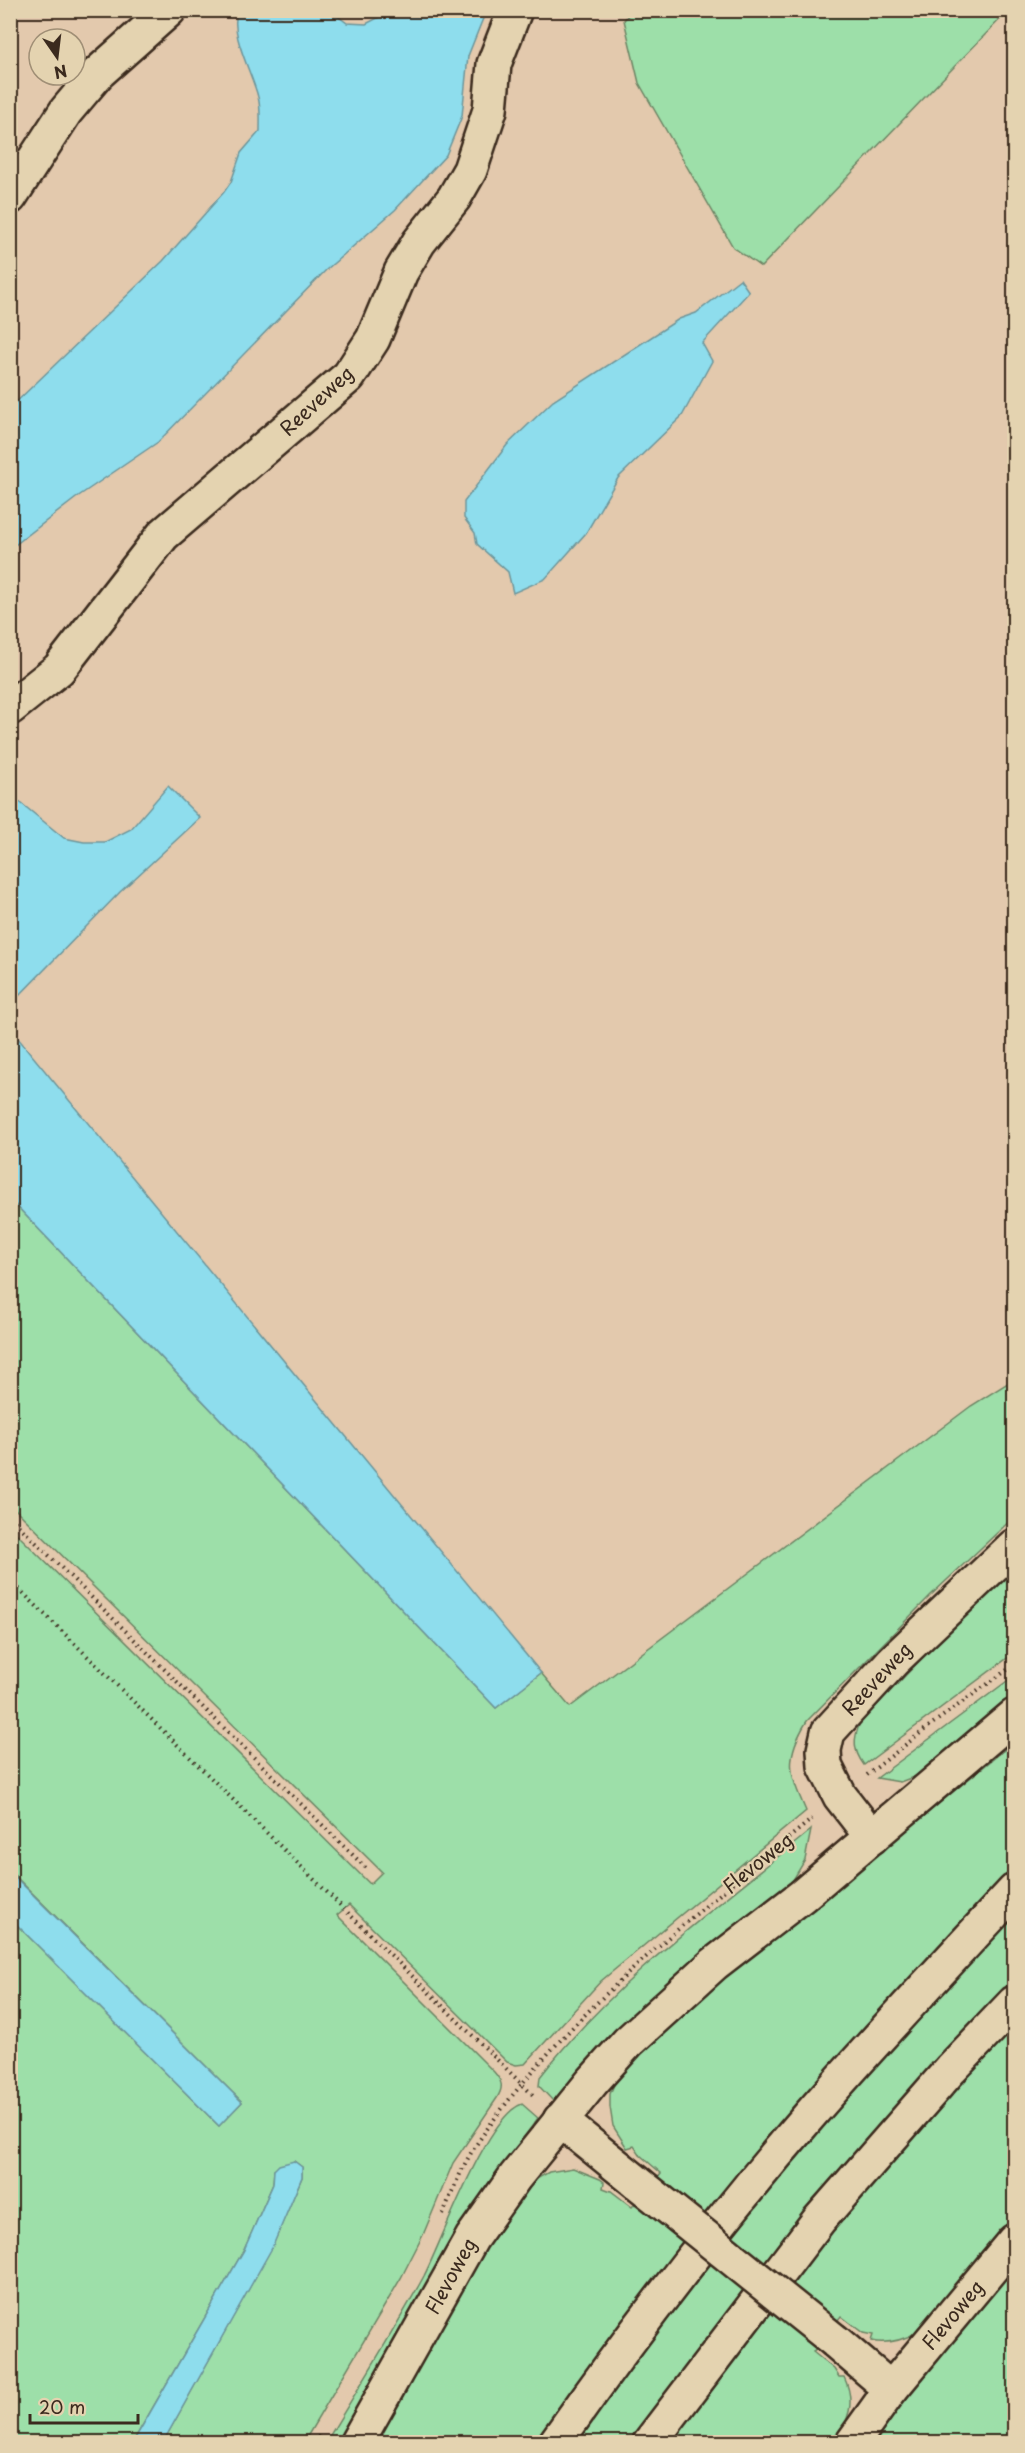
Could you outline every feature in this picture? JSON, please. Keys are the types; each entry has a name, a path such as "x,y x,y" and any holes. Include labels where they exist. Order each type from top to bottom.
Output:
{"main road":[{"path":"10,197 66,111 98,73 170,10"},
{"name":"Reeveweg","path":"10,708 59,669 164,535 349,376 374,339 401,272 418,242 454,198 470,170 490,110 494,64 515,10"},
{"name":"Reeveweg","path":"872,1837 840,1796 825,1766 824,1750 828,1732 893,1661 1014,1546"},
{"name":"Flevoweg","path":"357,2442 472,2238 509,2185 628,2042 714,1964 802,1896 1014,1716"},
{"path":"556,2442 654,2308 786,2144 886,2028 1014,1891"},
{"path":"650,2442 819,2220 951,2069 1014,2003"},
{"path":"560,2121 835,2341 891,2389"},
{"name":"Flevoweg","path":"853,2442 891,2389 1014,2241"}],"path":[{"path":"10,1517 366,1868"},
{"name":"Flevoweg","path":"10,1580 522,2084 541,2060 617,1981 840,1796 932,1724 1014,1665"}],"green space":[{"path":"1008,10 761,267 733,247 639,83 624,20 632,11"},
{"path":"11,1200 496,1708 541,1673 570,1707 971,1406 1014,1379 1014,1517 930,1596 807,1721 792,1756 793,1776 806,1811 601,1981 525,2064 516,2065 507,2062 349,1905 337,1915 494,2072 500,2081 501,2091 453,2163 423,2235 401,2278 304,2442 163,2442 272,2247 302,2177 302,2167 294,2161 274,2170 273,2184 244,2250 133,2442 11,2442 11,1919 219,2126 242,2102 11,1872 10,1527 370,1884 382,1872 11,1505"},
{"path":"1014,1569 1014,1653 864,1765 855,1744 860,1723 925,1655"},
{"path":"1014,1676 1014,1695 919,1775 900,1782 877,1778"},
{"path":"1014,1742 1014,1873 583,2380 539,2442 372,2442 474,2262 531,2182 549,2172 573,2168 600,2179 604,2182 603,2188 611,2191 632,2207 661,2173 640,2155 634,2146 627,2148 613,2126 610,2094 620,2071 692,2000 828,1894"},
{"path":"811,1830 805,1860 790,1885 655,1995 591,2058 553,2101 539,2086 540,2077 601,2008 668,1946"},
{"path":"1014,1910 1014,1983 631,2442 569,2442 743,2214"},
{"path":"1014,2021 1014,2216 918,2332 895,2341 871,2341 873,2335 863,2333 841,2316 813,2352 834,2369 839,2377 844,2377 848,2386 850,2403 847,2419 834,2442 664,2442 848,2207"},
{"path":"522,2104 538,2118 493,2179 340,2442 326,2442 424,2276 480,2154 508,2113"},
{"path":"1014,2260 1014,2442 869,2442"}],"water":[{"path":"238,11 331,11 347,23 366,24 391,11 486,11 468,56 462,116 446,155 395,210 326,270 158,442 80,495 11,548 11,407 163,261 224,192 231,182 241,153 260,131 259,101 236,30"},
{"path":"740,279 749,292 702,343 712,361 682,416 618,478 586,533 545,579 513,593 508,572 477,544 475,533 464,518 464,502 507,445 553,401 679,319 696,313"},
{"path":"168,786 200,818 120,892 15,1000 11,1013 11,795 64,838 84,842 105,842 131,829"},
{"path":"10,1023 12,1031 541,1673 496,1708 11,1200"},
{"path":"10,1872 242,2102 219,2126 11,1919"},
{"path":"294,2161 302,2167 302,2177 272,2248 163,2442 133,2442 244,2250 273,2184 274,2170 279,2165"}]}
